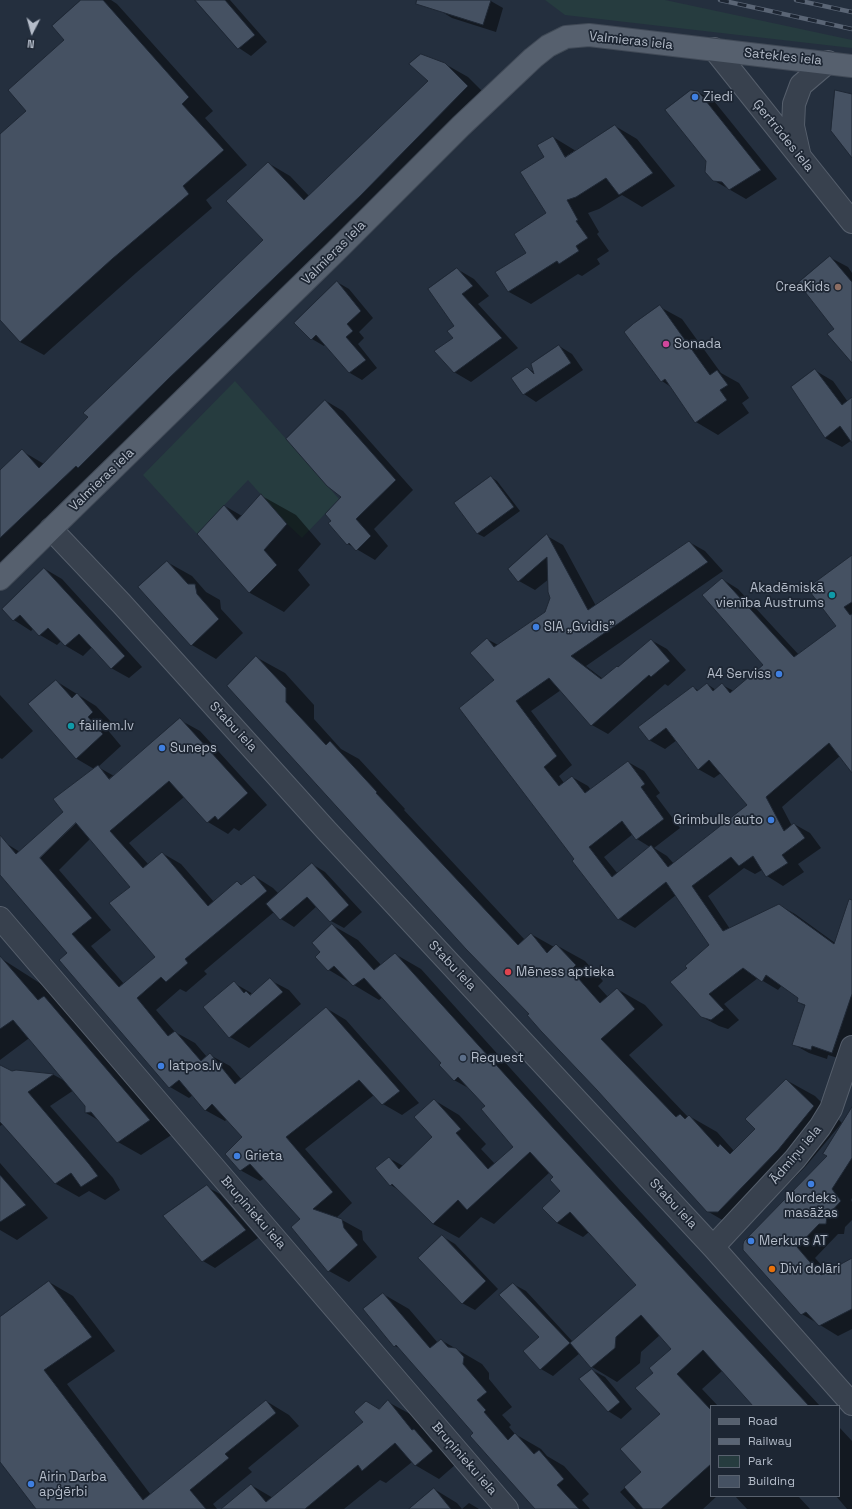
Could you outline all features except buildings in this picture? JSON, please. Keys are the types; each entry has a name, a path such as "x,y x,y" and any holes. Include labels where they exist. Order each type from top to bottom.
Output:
{"main road":[{"name":"Valmieras iela","path":"0,579 347,241 461,126 548,46 566,37 590,35 714,49"},
{"name":"Satekles iela","path":"714,49 852,66"}],"street":[{"name":"Ģertrūdes iela","path":"714,49 852,222"},
{"path":"800,156 794,126 794,104 801,85 828,62"},
{"name":"Stabu iela","path":"51,529 122,604 326,830 713,1247 852,1404"},
{"name":"Bruņinieku iela","path":"0,918 507,1509"},
{"name":"Ādmiņu iela","path":"713,1247 795,1159 820,1127 831,1109 852,1047"}],"green space":[{"path":"545,0 665,0 852,40 852,48 565,15"},
{"path":"235,381 339,499 302,538 287,524 248,480 197,534 143,475"}],"railway":[{"path":"720,0 852,29"},
{"path":"796,0 852,12"}],"place":[{"name":"Ziedi","path":"695,97"},
{"name":"CreaKids","path":"838,287"},
{"name":"Sonada","path":"666,344"},
{"name":"Akadēmiskā vienība Austrums","path":"832,595"},
{"name":"SIA „Gvidis”","path":"536,627"},
{"name":"A4 Serviss","path":"779,674"},
{"name":"failiem.lv","path":"71,726"},
{"name":"Suneps","path":"162,748"},
{"name":"Grimbulls auto","path":"771,820"},
{"name":"Mēness aptieka","path":"508,972"},
{"name":"Request","path":"463,1058"},
{"name":"latpos.lv","path":"161,1066"},
{"name":"Grieta","path":"237,1156"},
{"name":"Nordeks masāžas","path":"811,1184"},
{"name":"Merkurs AT","path":"751,1241"},
{"name":"Divi dolāri","path":"772,1269"},
{"name":"Airin Darba apģērbi","path":"31,1484"}]}
